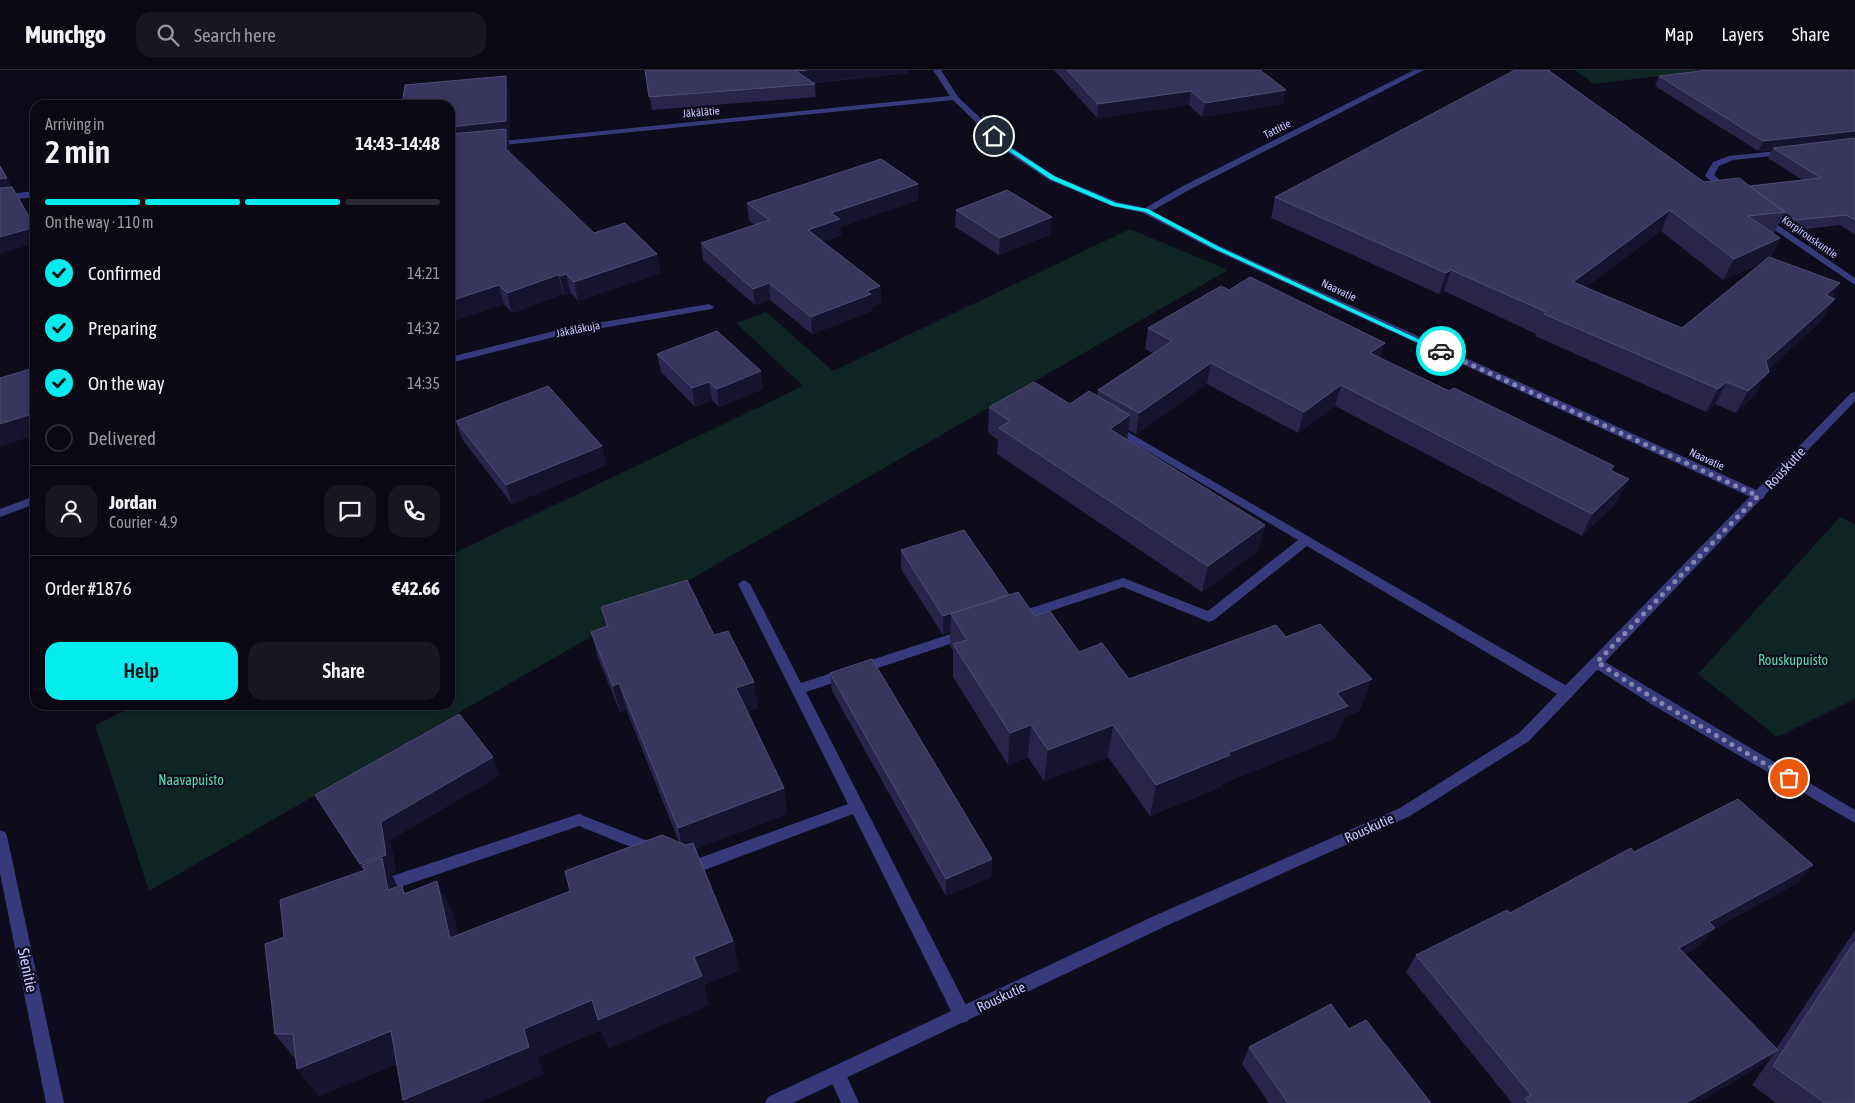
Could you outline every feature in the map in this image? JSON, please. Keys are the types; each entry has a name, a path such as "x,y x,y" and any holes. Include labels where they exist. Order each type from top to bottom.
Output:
{"street":[{"name":"Naavatie","path":"937,70 955,98 1008,148 1052,178 1115,204 1146,210 1217,248 1758,496"},
{"name":"Tattitie","path":"1146,210 1420,70"},
{"name":"Jäkälätie","path":"479,146 955,98"},
{"path":"1739,200 1709,176 1716,164 1732,158 1799,150"},
{"path":"0,198 30,195"},
{"name":"Korpirouskuntie","path":"1753,210 1855,282"},
{"name":"Jäkäläkuja","path":"455,359 562,332 709,306"},
{"name":"Rouskutie","path":"774,1103 1160,921 1405,812 1524,737 1855,395"},
{"path":"1106,422 1566,693"},
{"path":"0,513 30,502"},
{"path":"1002,622 1123,582 1209,617 1306,540"},
{"path":"744,584 962,1015"},
{"path":"797,690 974,631"},
{"path":"1597,662 1656,700 1855,817"},
{"path":"365,892 579,820 694,867 856,807"},
{"name":"Sienitie","path":"0,836 55,1103"},
{"path":"837,1074 850,1103"}],"green space":[{"path":"1575,70 1708,70 1594,84"},
{"name":"Naavapuisto","path":"1130,229 1228,270 149,891 95,725 126,710 455,710 455,553 803,386 736,323 766,312 833,371"},
{"name":"Rouskupuisto","path":"1840,517 1855,524 1855,699 1777,737 1698,674"}],"building":[{"path":"645,70 807,70 796,71 815,84 649,97"},
{"path":"1067,70 1260,70 1286,90 1205,103 1191,91 1098,104"},
{"path":"1515,70 1548,70 1704,182 1739,178 1785,212 1748,216 1780,238 1734,259 1670,210 1573,282 1682,328 1769,257 1840,283 1826,295 1835,299 1766,361 1769,372 1748,391 1727,382 1718,389 1544,314 1546,312 1451,270 1446,273 1275,197"},
{"path":"1709,70 1855,70 1855,131 1763,141 1659,76"},
{"path":"506,76 506,121 455,126 455,100 403,100 405,85"},
{"path":"506,129 506,149 594,233 625,223 657,254 574,282 566,274 558,275 507,293 499,285 455,299 455,134"},
{"path":"1855,138 1855,220 1846,215 1795,220 1750,186 1821,178 1773,148"},
{"path":"881,159 918,184 831,213 840,219 808,230 880,286 867,291 871,294 811,317 769,283 753,289 701,243 769,220 747,203"},
{"path":"0,166 7,178 0,179"},
{"path":"12,187 30,218 30,228 0,237 0,188"},
{"path":"1007,190 1052,217 1000,238 956,210"},
{"path":"1250,277 1385,343 1370,353 1449,391 1454,388 1614,466 1610,470 1629,479 1592,514 1341,385 1304,412 1211,363 1139,413 1098,390 1172,341 1148,328 1221,286 1229,290"},
{"path":"717,331 761,371 717,389 709,382 692,388 657,354"},
{"path":"30,369 30,415 0,424 0,378"},
{"path":"1034,382 1070,404 1089,391 1130,415 1110,429 1265,525 1208,566 999,428 1010,421 989,407"},
{"path":"548,386 602,446 506,485 456,421"},
{"path":"964,530 1009,595 943,616 901,550"},
{"path":"687,580 714,635 728,631 754,682 736,688 784,788 678,828 619,683 613,686 591,632 608,626 601,607"},
{"path":"1018,592 1035,616 1050,611 1079,652 1102,643 1129,679 1276,625 1286,637 1320,624 1372,679 1337,693 1348,706 1228,753 1230,755 1156,785 1113,725 1048,750 1031,725 1010,733 953,644 967,640 951,614"},
{"path":"872,659 992,859 946,879 830,673"},
{"path":"459,714 493,757 381,822 386,855 360,864 315,795"},
{"path":"1738,799 1813,865 1709,922 1715,928 1679,948 1778,1050 1686,1103 1529,1103 1525,1098 1531,1095 1416,955 1507,910 1510,913 1631,848 1634,852"},
{"path":"662,835 686,845 693,843 733,941 694,957 702,976 598,1020 592,1000 524,1029 529,1047 403,1100 391,1031 297,1069 293,1034 275,1034 265,944 284,937 280,900 365,870 362,865 382,858 388,890 402,885 404,894 437,881 450,938 570,891 565,871"},
{"path":"1855,941 1855,1103 1825,1103 1773,1066"},
{"path":"1331,1004 1349,1029 1366,1020 1431,1103 1288,1103 1249,1047"}],"way so far":[{"path":"1441,351 1758,496 1597,662 1656,700 1789,778"}],"route":[{"path":"994,136 1008,148 1052,178 1115,204 1146,210 1217,248 1441,351"}]}
